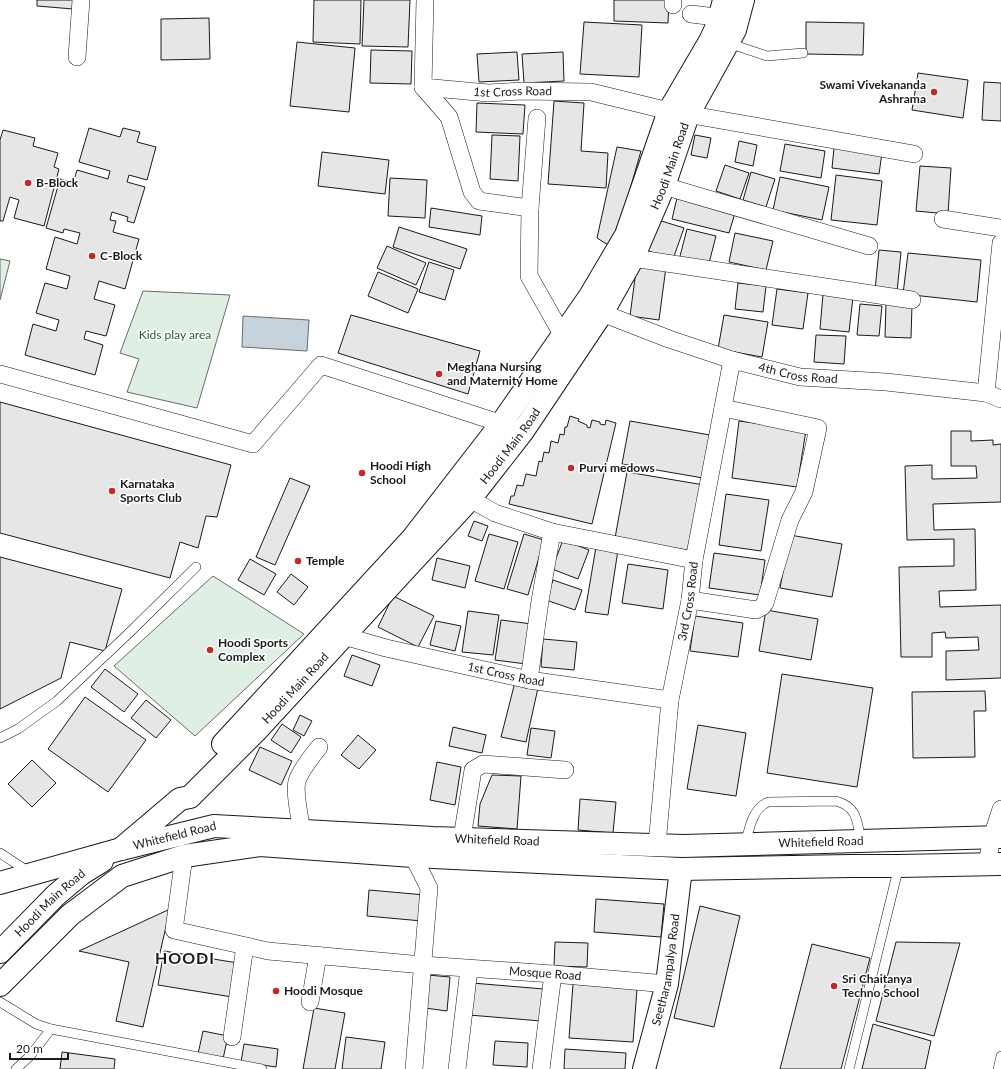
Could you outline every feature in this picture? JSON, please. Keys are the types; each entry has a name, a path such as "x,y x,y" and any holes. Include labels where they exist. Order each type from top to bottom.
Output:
{"main road":[{"name":"Hoodi Main Road","path":"0,952 68,884 121,849 185,798 255,732 336,634 470,499 523,431 602,313 633,258 664,186 678,113 726,16 748,20 754,0"},
{"path":"336,634 501,424 590,296 626,235 678,113"},
{"name":"Whitefield Road","path":"0,882 121,849 214,826 433,838 683,846 997,837"},
{"name":"Whitefield Road","path":"122,876 184,856 260,845 414,856 681,869 994,864"},
{"name":"Seetharampalya Road","path":"644,1069 667,984 681,869"},
{"name":"Hoodi Main Road","path":"0,985 70,915 122,876"}],"street":[{"path":"76,57 81,0"},
{"path":"425,0 423,87 449,117 472,192 479,201 530,208"},
{"path":"691,14 726,16"},
{"name":"1st Cross Road","path":"423,87 488,93 521,91 591,92 678,113 914,154"},
{"path":"537,118 530,208 529,276 562,336"},
{"path":"664,186 869,246"},
{"path":"943,219 1001,228"},
{"path":"993,396 1001,243"},
{"path":"633,258 912,300"},
{"name":"4th Cross Road","path":"602,313 669,339 732,360 800,377 886,382 993,396"},
{"name":"3rd Cross Road","path":"657,845 670,700 690,600 694,560 732,360"},
{"path":"0,374 253,444 321,364 523,431"},
{"path":"690,600 756,610 762,607 790,520 804,492 818,428 723,408"},
{"path":"470,499 495,513 552,532 694,560"},
{"path":"529,680 540,600 552,532"},
{"name":"1st Cross Road","path":"336,634 386,648 529,680 670,700"},
{"path":"302,831 296,793 296,782 319,747"},
{"path":"462,838 473,770 483,764 565,770"},
{"path":"994,864 1001,809"},
{"name":"Mosque Road","path":"184,856 174,930 268,951 469,969 553,974 667,984"},
{"path":"414,856 428,888 414,1069"},
{"path":"232,1037 245,946"},
{"path":"310,1002 318,955"},
{"path":"458,1069 469,969"},
{"path":"541,1069 553,974"}],"lane":[{"path":"726,16 767,56 803,53"},
{"path":"0,738 18,729 57,701 130,633 196,567"},
{"path":"744,845 757,810 761,805 768,802 836,801 844,803 851,808 855,814 862,842"},
{"path":"0,853 33,874"},
{"path":"849,1069 900,866"},
{"path":"0,1002 36,1024 51,1029 262,1069"},
{"path":"16,1069 30,1056 51,1029"},
{"path":"998,1069 1001,1056"}],"green space":[{"path":"0,259 10,261 0,300"},
{"name":"Kids play area","path":"143,291 230,295 197,408 127,392 139,359 120,353"},
{"name":"Hoodi Sports Complex","path":"213,576 304,634 195,736 114,666"}],"shaded area":[{"path":"243,316 309,320 307,351 242,347"}],"building":[{"path":"37,0 73,0 73,9 37,6"},
{"path":"314,0 361,0 360,44 313,42"},
{"path":"364,0 410,0 408,47 362,46"},
{"path":"614,0 669,0 668,23 614,21"},
{"path":"209,18 210,59 161,60 161,19"},
{"path":"584,22 642,25 639,77 580,74"},
{"path":"806,22 864,23 863,55 806,54"},
{"path":"297,42 355,48 349,112 290,106"},
{"path":"371,50 412,51 411,84 370,83"},
{"path":"517,52 519,80 479,82 477,54"},
{"path":"563,52 564,81 524,83 522,54"},
{"path":"918,73 968,80 963,118 912,110"},
{"path":"984,82 1001,83 1001,121 982,120"},
{"path":"554,101 584,103 581,151 608,153 606,188 548,184"},
{"path":"477,103 525,105 523,134 476,132"},
{"name":"C-Block","path":"89,128 120,137 123,128 140,132 137,142 156,147 147,180 129,175 127,182 145,187 134,223 127,221 128,217 112,212 110,220 116,221 113,232 139,239 125,289 99,281 94,299 115,305 106,336 86,331 84,339 103,345 95,375 25,355 33,324 56,331 59,320 36,313 45,283 67,289 70,276 46,269 55,237 77,244 80,233 64,229 63,233 46,228 60,179 73,183 77,170 108,179 110,171 79,162"},
{"name":"B-Block","path":"3,130 35,138 33,146 58,153 54,167 59,169 44,226 14,218 19,200 10,197 3,221 0,221 0,140"},
{"path":"492,135 520,136 518,181 490,179"},
{"path":"695,135 711,138 707,158 691,155"},
{"path":"739,141 757,145 753,166 735,162"},
{"path":"785,144 825,151 821,178 780,171"},
{"path":"617,147 641,151 613,248 597,238"},
{"path":"834,148 882,153 879,174 832,168"},
{"path":"322,152 389,160 385,194 318,186"},
{"path":"725,165 749,173 740,199 716,191"},
{"path":"920,166 951,168 948,214 916,211"},
{"path":"751,172 775,179 766,207 743,200"},
{"path":"836,175 882,181 877,225 831,220"},
{"path":"780,177 829,187 822,220 773,210"},
{"path":"390,178 427,180 425,218 388,216"},
{"path":"677,198 735,213 729,233 672,219"},
{"path":"431,208 482,216 480,235 429,227"},
{"path":"655,219 684,228 673,259 645,250"},
{"path":"399,227 467,249 460,269 393,247"},
{"path":"687,229 716,236 708,267 679,260"},
{"path":"735,233 773,241 766,270 729,262"},
{"path":"387,246 426,263 416,285 377,268"},
{"path":"879,250 901,252 897,292 875,290"},
{"path":"908,253 981,260 977,302 903,294"},
{"path":"429,262 454,270 445,300 419,292"},
{"path":"637,263 666,267 659,320 630,316"},
{"path":"378,272 418,289 408,313 368,296"},
{"path":"738,283 766,286 763,312 735,309"},
{"path":"777,289 808,293 803,329 772,325"},
{"path":"823,294 853,297 849,332 820,329"},
{"path":"886,303 912,305 911,338 885,337"},
{"path":"860,304 882,306 879,336 857,335"},
{"name":"Meghana Nursing and Maternity Home","path":"351,315 480,351 468,394 338,353"},
{"path":"724,315 768,322 762,357 718,349"},
{"path":"816,335 846,336 844,364 814,362"},
{"name":"Karnataka Sports Club","path":"0,402 231,465 217,517 206,516 198,548 180,542 170,578 0,533"},
{"name":"Purvi medows","path":"570,416 579,419 578,421 590,428 592,420 605,425 606,420 616,423 592,524 509,504 511,496 514,496 517,485 523,486 526,474 536,476 539,461 542,462 544,452 549,453 551,441 558,443 560,434 564,435 565,427 567,427"},
{"path":"630,421 710,435 703,478 622,464"},
{"path":"739,421 806,430 797,487 732,478"},
{"path":"951,431 971,431 971,441 993,440 993,445 1001,444 1001,502 933,504 934,530 975,529 976,590 939,591 940,607 1001,605 1001,678 946,680 946,651 979,650 978,637 946,638 945,632 932,633 932,657 901,657 899,567 954,566 954,539 907,540 905,466 932,465 932,479 977,478 976,466 951,466"},
{"path":"627,472 704,485 692,551 615,538"},
{"path":"290,478 310,486 275,565 256,557"},
{"path":"726,494 769,500 761,551 719,545"},
{"path":"474,521 488,526 482,541 468,536"},
{"path":"489,534 518,542 504,589 475,581"},
{"path":"524,534 544,540 528,595 507,589"},
{"path":"790,535 842,544 832,597 780,588"},
{"path":"563,540 589,550 578,579 552,569"},
{"path":"596,547 618,550 608,615 585,612"},
{"path":"714,553 765,560 760,595 709,588"},
{"path":"0,557 122,589 105,651 70,642 61,678 0,709"},
{"path":"437,558 470,566 465,588 432,580"},
{"path":"250,559 276,574 264,595 238,580"},
{"path":"628,564 668,570 663,609 622,603"},
{"path":"291,574 308,587 294,605 277,592"},
{"path":"553,580 582,590 575,610 546,600"},
{"path":"393,596 434,616 418,647 378,627"},
{"path":"766,610 818,619 811,660 759,651"},
{"path":"468,611 499,615 493,655 462,652"},
{"path":"695,616 743,623 738,657 690,651"},
{"path":"501,620 532,624 526,664 495,660"},
{"path":"436,621 461,626 455,651 430,645"},
{"path":"543,639 577,642 574,670 541,667"},
{"path":"352,655 380,665 372,686 344,676"},
{"path":"105,669 138,694 124,712 91,687"},
{"path":"782,674 873,688 857,787 767,773"},
{"path":"515,682 538,688 526,742 501,737"},
{"path":"985,691 986,711 974,711 975,757 913,758 912,692"},
{"path":"85,697 146,740 108,792 48,749"},
{"path":"146,700 171,720 156,738 131,718"},
{"path":"300,715 312,721 304,736 293,730"},
{"path":"282,724 301,737 291,753 271,740"},
{"path":"698,725 746,733 736,796 687,789"},
{"path":"453,727 486,735 482,753 449,746"},
{"path":"531,728 555,731 551,758 527,755"},
{"path":"358,735 376,750 359,769 341,755"},
{"path":"260,747 292,761 281,785 249,770"},
{"path":"32,760 56,783 32,807 8,784"},
{"path":"437,762 461,767 455,805 430,800"},
{"path":"492,775 521,776 517,829 478,826 480,804"},
{"path":"580,799 616,802 613,833 578,830"},
{"path":"369,890 425,895 422,921 367,916"},
{"path":"596,899 664,904 661,937 594,932"},
{"path":"700,906 740,916 714,1027 674,1018"},
{"path":"170,909 143,1027 116,1021 129,962 79,951"},
{"path":"555,942 588,943 587,967 554,966"},
{"path":"896,942 960,943 934,1036 876,1021"},
{"path":"812,944 870,958 841,1069 780,1069"},
{"path":"164,951 238,963 232,997 158,985"},
{"path":"428,975 450,977 447,1011 425,1008"},
{"path":"472,983 544,989 541,1021 469,1015"},
{"path":"573,984 637,989 633,1042 569,1038"},
{"path":"314,1008 345,1013 335,1069 303,1069"},
{"path":"873,1024 931,1041 925,1069 862,1069"},
{"path":"203,1031 228,1036 223,1059 198,1054"},
{"path":"346,1037 385,1042 381,1069 342,1069"},
{"path":"495,1041 528,1043 527,1067 493,1065"},
{"path":"244,1044 278,1049 276,1067 241,1062"},
{"path":"565,1049 626,1053 625,1069 564,1069"},
{"path":"62,1052 115,1059 114,1069 60,1069"}],"place":[{"name":"Swami Vivekananda Ashrama","path":"934,92"},
{"name":"B-Block","path":"28,183"},
{"name":"C-Block","path":"92,256"},
{"name":"Meghana Nursing and Maternity Home","path":"439,374"},
{"name":"Purvi medows","path":"571,468"},
{"name":"Hoodi High School","path":"362,473"},
{"name":"Karnataka Sports Club","path":"112,491"},
{"name":"Temple","path":"298,561"},
{"name":"Hoodi Sports Complex","path":"210,650"},
{"name":"Sri Chaitanya Techno School","path":"834,986"},
{"name":"Hoodi Mosque","path":"276,991"}],"district":[{"name":"HOODI","path":"185,958"}]}
